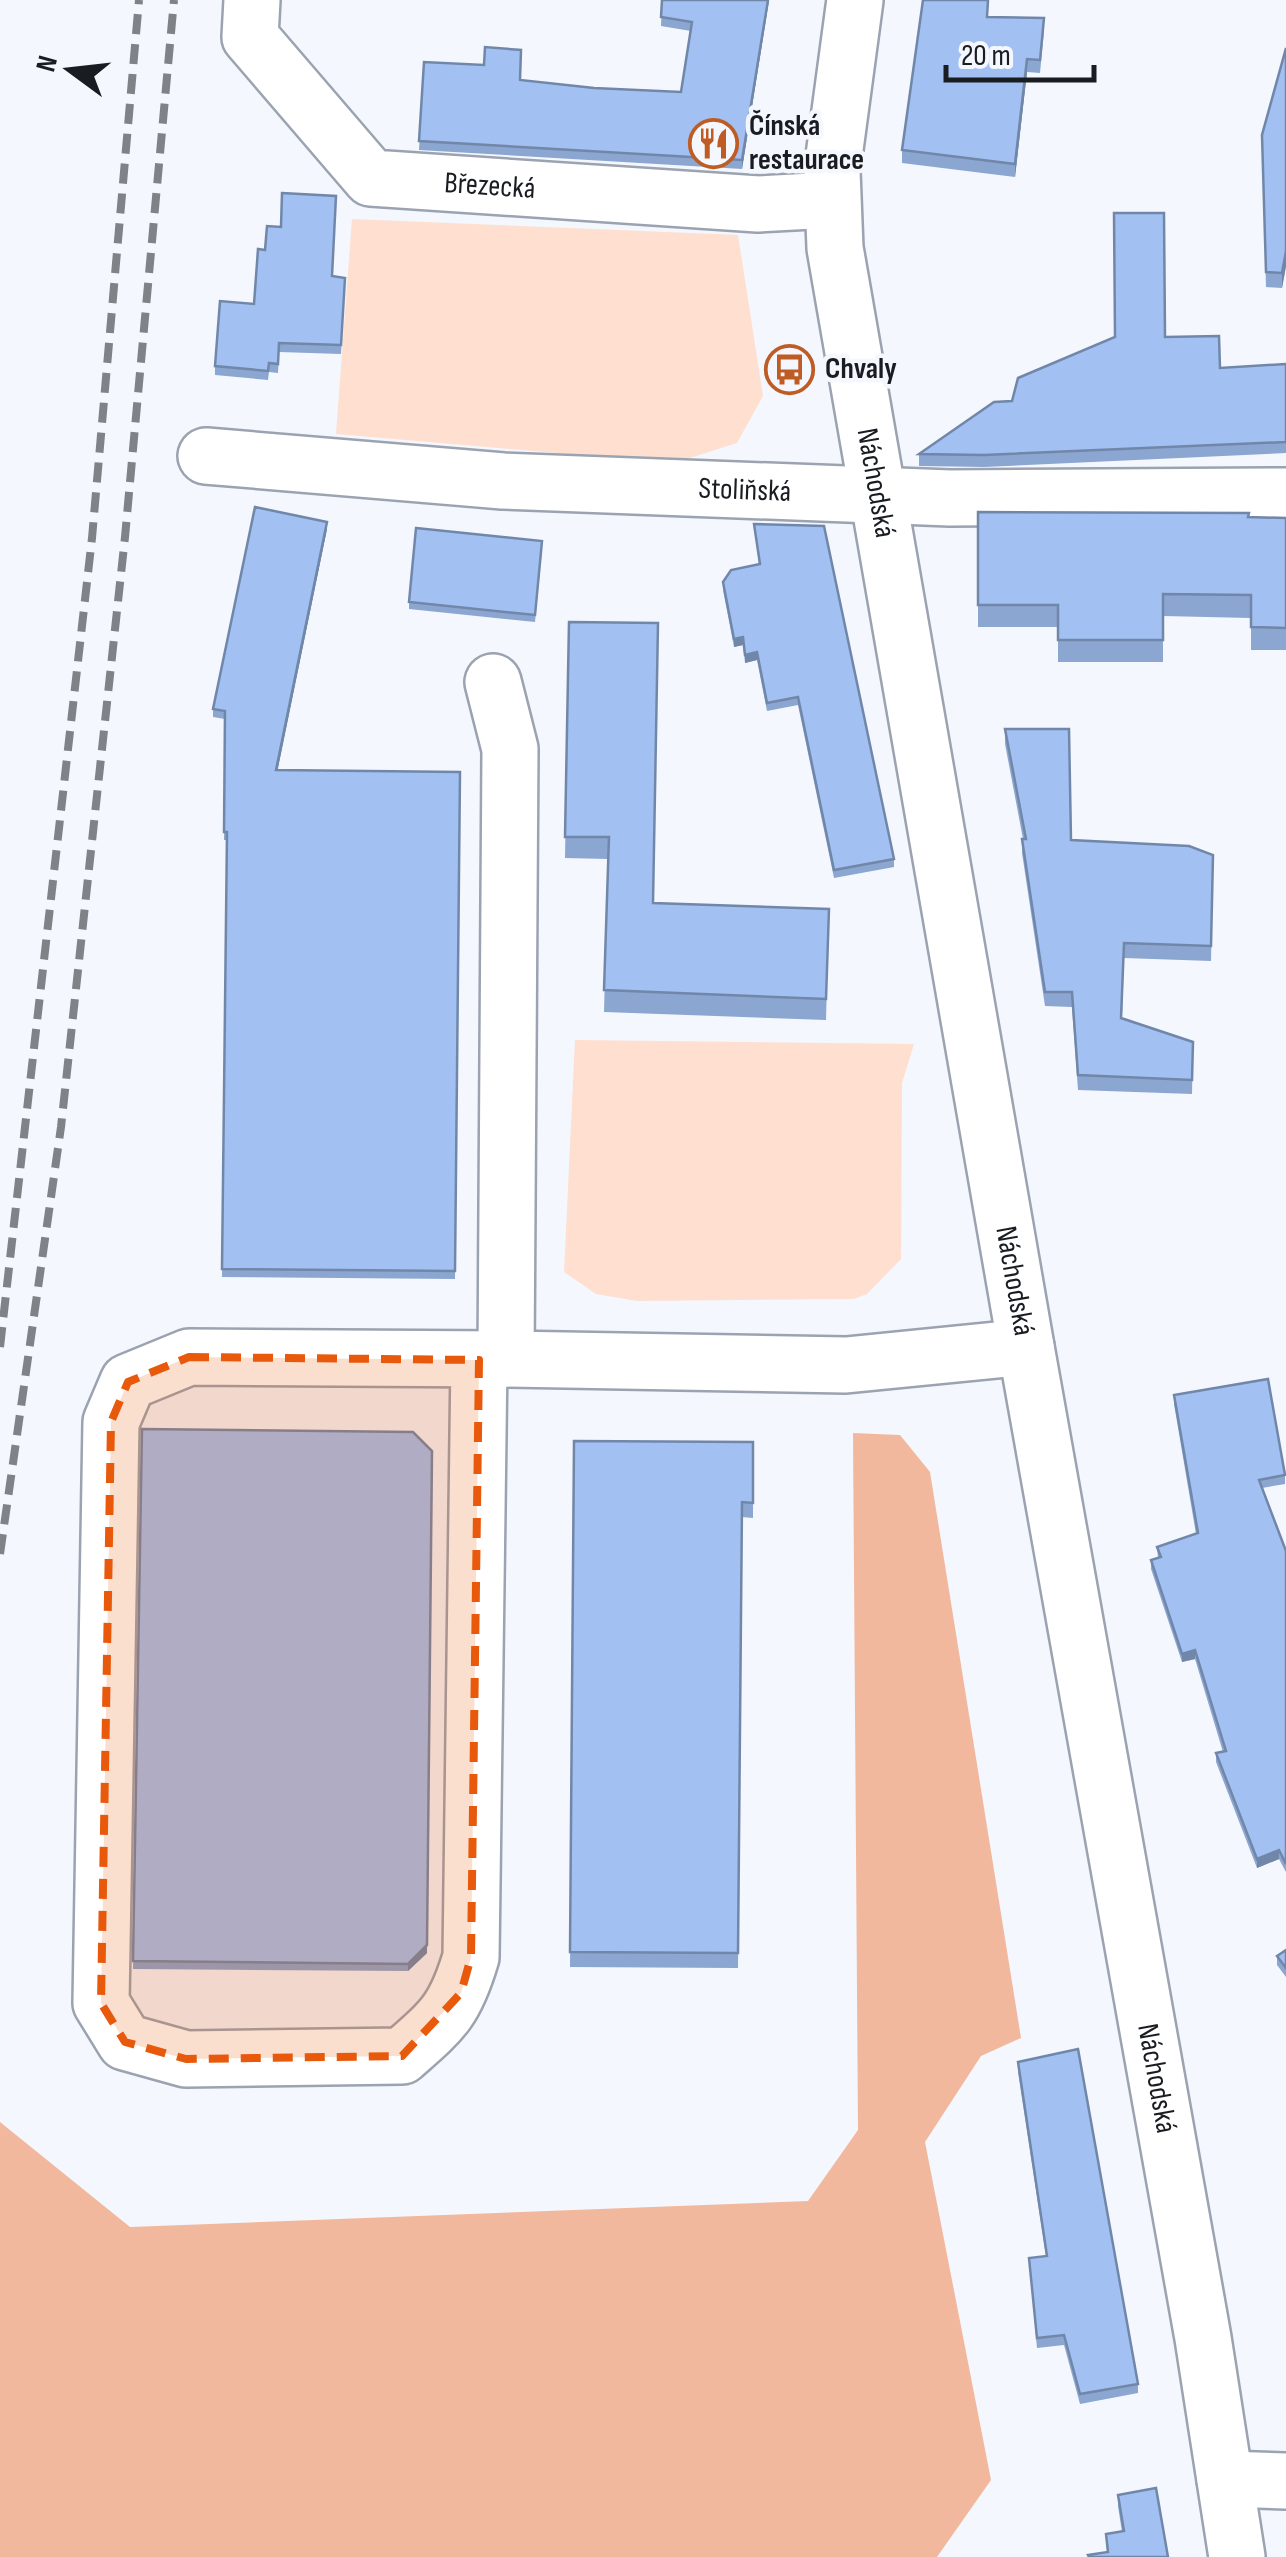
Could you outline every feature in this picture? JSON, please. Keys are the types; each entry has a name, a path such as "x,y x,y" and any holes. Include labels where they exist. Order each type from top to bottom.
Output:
{"street":[{"name":"Březecká","path":"252,0 250,37 371,178 758,204 832,200"},
{"name":"Náchodská","path":"855,0 836,125 832,200 835,248 1026,1347 1110,1804 1237,2557"},
{"name":"Stoliňská","path":"206,456 504,481 950,498 1286,496"},
{"path":"492,682 510,749 493,1360 471,1957 448,2016 402,2056 186,2059 125,2042 101,2003 111,1422 128,1382 188,1357 493,1360 846,1365 1026,1347"},
{"path":"1225,2479 1286,2481"}],"highlighted area":[{"path":"189,1357 479,1360 471,1957 461,1993 402,2056 186,2059 125,2042 101,2003 111,1422 128,1382"}],"shaded area":[{"path":"352,219 738,235 763,396 737,443 674,463 336,434"},
{"path":"575,1040 914,1044 902,1083 901,1259 867,1294 854,1299 637,1301 596,1294 564,1272"},
{"path":"853,1433 900,1435 930,1472 1021,2038 981,2056 925,2142 991,2480 937,2557 0,2557 0,2122 130,2227 808,2201 858,2130"}],"building":[{"path":"662,0 768,0 742,160 419,141 424,62 484,65 485,47 521,50 520,80 681,92 692,22 661,17"},
{"path":"923,0 988,0 987,17 1044,18 1040,60 1027,59 1015,164 902,150"},
{"path":"1286,48 1286,251 1282,273 1266,272 1262,135"},
{"path":"282,193 336,196 332,276 345,278 341,345 279,343 278,364 269,363 268,371 215,366 220,301 254,304 258,249 265,250 267,226 281,227"},
{"path":"1114,213 1164,213 1165,337 1219,336 1220,368 1286,364 1286,442 984,455 919,454 994,402 1012,401 1018,378 1115,337"},
{"path":"255,507 327,522 276,770 460,772 455,1271 222,1269 227,832 225,711 213,709"},
{"path":"978,512 1249,513 1248,517 1286,518 1286,628 1251,627 1251,595 1163,594 1163,640 1058,640 1058,605 978,605"},
{"path":"754,524 824,526 894,859 834,870 798,697 767,703 757,652 745,655 743,637 734,639 723,582 731,570 760,564"},
{"path":"416,528 542,541 535,615 409,602"},
{"path":"569,622 658,623 653,903 829,909 826,999 604,990 609,837 565,837"},
{"path":"1005,729 1069,729 1071,840 1189,846 1213,855 1211,946 1124,943 1121,1018 1193,1042 1192,1080 1078,1075 1072,992 1045,992 1022,839 1026,839"},
{"path":"1268,1379 1285,1475 1259,1480 1286,1551 1286,1864 1279,1850 1257,1859 1216,1753 1226,1751 1195,1650 1182,1654 1151,1560 1161,1557 1157,1547 1198,1533 1174,1395"},
{"path":"142,1429 413,1432 432,1451 427,1945 408,1964 133,1961"},
{"path":"574,1441 753,1442 753,1503 742,1502 738,1953 570,1952"},
{"path":"1286,1950 1286,1968 1277,1956"},
{"path":"1078,2049 1138,2384 1080,2394 1064,2335 1037,2338 1029,2258 1047,2256 1018,2062"},
{"path":"1156,2488 1168,2557 1089,2557 1108,2552 1106,2534 1124,2531 1118,2495"}],"railway":[{"path":"0,1347 92,538 139,0"},
{"path":"0,1554 61,1127 125,537 174,0"}],"place":[{"name":"Čínská restaurace","path":"714,143"},
{"name":"Chvaly","path":"790,369"}]}
